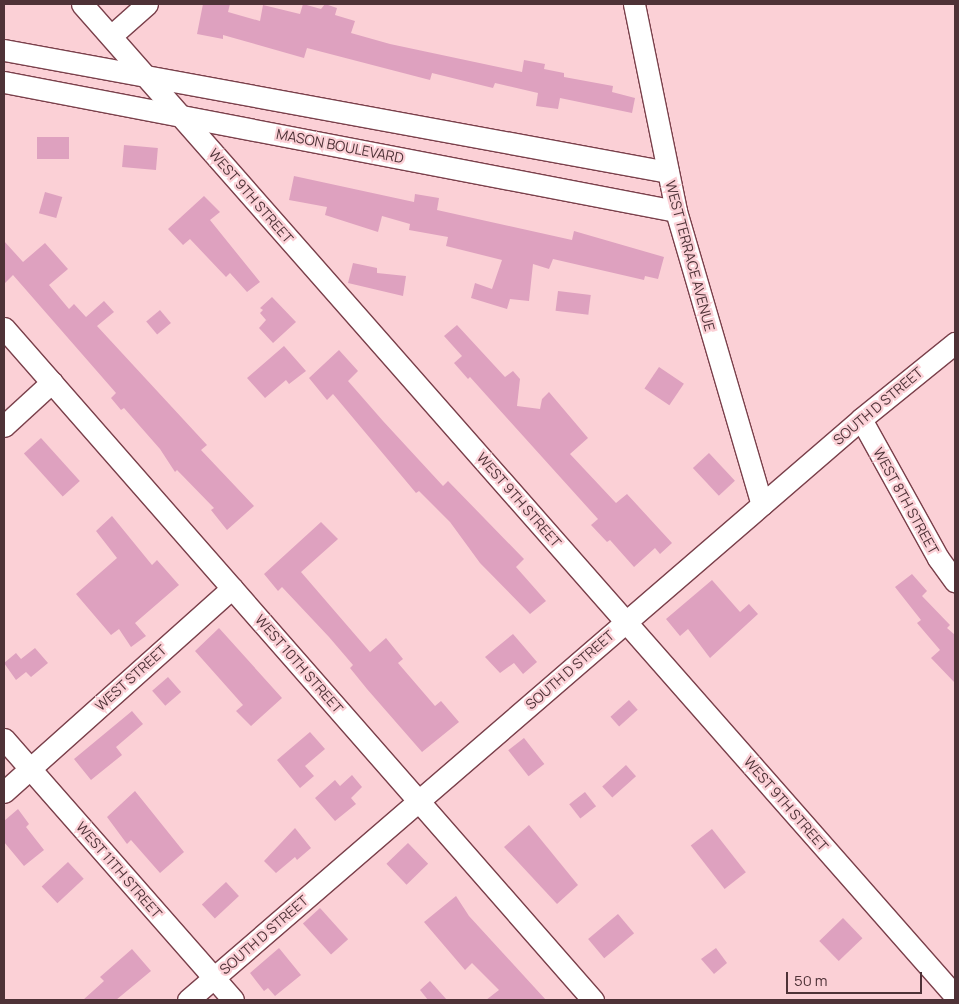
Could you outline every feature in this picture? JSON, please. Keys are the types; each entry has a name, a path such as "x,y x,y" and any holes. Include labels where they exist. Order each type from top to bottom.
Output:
{"street":[{"name":"WEST 9TH STREET","path":"82,4 955,996"},
{"path":"110,36 147,4"},
{"name":"WEST TERRACE AVENUE","path":"634,4 676,211 762,505"},
{"path":"4,50 668,172"},
{"name":"MASON BOULEVARD","path":"4,82 676,211"},
{"name":"WEST 10TH STREET","path":"4,328 593,1000"},
{"name":"SOUTH D STREET","path":"188,1000 420,802 626,621 861,419 955,343"},
{"path":"4,426 52,382"},
{"name":"WEST 8TH STREET","path":"861,419 938,558 955,581"},
{"name":"WEST STREET","path":"4,792 232,588"},
{"name":"WEST 11TH STREET","path":"4,739 233,1000"}],"building":[{"path":"203,4 230,4 228,12 260,21 263,5 300,14 303,4 321,9 325,4 337,8 335,15 355,21 351,33 390,44 522,72 524,60 545,64 544,69 564,73 564,77 613,86 612,92 635,98 632,113 560,98 558,109 536,106 538,93 495,83 493,88 432,73 430,80 307,48 304,58 223,35 223,39 197,34"},
{"path":"37,137 69,137 69,159 37,159"},
{"path":"124,145 158,148 156,170 122,167"},
{"path":"294,176 414,202 415,194 439,198 437,210 572,240 574,231 664,257 658,279 645,276 644,280 553,259 549,269 533,264 529,301 510,299 507,309 471,298 475,283 492,289 502,260 446,246 448,237 409,230 410,224 382,216 378,232 325,215 327,207 289,200"},
{"path":"45,192 62,197 56,218 39,213"},
{"path":"204,196 220,212 210,220 260,282 247,292 230,273 226,277 190,239 183,245 168,229"},
{"path":"4,241 23,262 45,243 68,269 49,285 69,309 74,304 86,317 104,301 114,312 97,326 207,445 201,450 254,506 227,530 211,510 214,508 177,470 175,472 160,449 124,408 121,410 111,398 116,393 13,275 4,284"},
{"path":"353,263 377,268 377,273 406,276 403,296 348,283"},
{"path":"558,291 591,295 588,315 556,311"},
{"path":"272,297 296,322 273,343 259,328 266,320 260,313 263,310 260,308"},
{"path":"160,310 171,323 157,335 146,322"},
{"path":"457,325 505,377 513,371 520,379 517,406 540,409 542,399 549,392 588,438 570,454 616,503 627,494 672,543 660,554 655,548 634,567 610,540 607,542 591,525 598,519 470,377 468,379 454,363 462,356 444,336"},
{"path":"284,346 306,371 289,384 286,380 265,398 247,378"},
{"path":"339,350 358,371 348,381 383,421 443,486 448,481 524,559 516,567 546,601 530,614 480,563 450,522 419,491 416,493 333,394 327,400 309,378"},
{"path":"659,367 684,384 669,405 644,389"},
{"path":"41,438 80,481 63,496 24,453"},
{"path":"709,453 735,481 719,496 693,468"},
{"path":"112,516 152,565 157,560 179,585 135,623 146,636 131,647 119,629 111,635 76,594 117,558 96,531"},
{"path":"321,522 338,539 301,572 370,652 386,638 403,659 398,663 435,706 441,701 459,722 422,752 350,668 353,665 329,637 282,587 278,591 264,574"},
{"path":"912,574 927,591 922,596 950,625 947,628 955,635 955,683 931,658 940,650 917,623 921,620 895,587"},
{"path":"712,580 740,612 749,604 758,614 710,658 688,629 680,636 666,619"},
{"path":"219,628 282,698 251,726 236,711 243,705 195,651"},
{"path":"513,634 537,662 523,674 514,663 500,673 485,657"},
{"path":"35,648 48,663 31,677 26,672 16,680 4,663 16,653 21,659"},
{"path":"168,677 181,692 165,706 152,691"},
{"path":"629,700 638,710 619,726 610,717"},
{"path":"132,711 143,724 116,747 122,755 91,780 74,759"},
{"path":"310,732 325,749 305,766 314,776 300,788 277,760"},
{"path":"524,738 544,764 529,776 508,750"},
{"path":"626,765 636,776 612,798 602,786"},
{"path":"352,775 362,787 351,798 356,804 335,821 315,798 335,780 340,786"},
{"path":"135,791 184,852 160,873 131,840 127,844 107,817"},
{"path":"585,792 596,806 580,818 569,804"},
{"path":"18,809 29,824 26,827 44,850 24,866 4,842 4,821"},
{"path":"529,825 578,885 557,904 504,847"},
{"path":"295,828 311,848 297,860 295,857 276,873 264,861"},
{"path":"712,829 746,872 725,889 691,846"},
{"path":"408,843 428,864 407,885 386,864"},
{"path":"68,862 84,879 57,903 42,887"},
{"path":"226,882 239,896 215,918 202,905"},
{"path":"456,896 469,916 546,1000 486,1000 499,990 472,963 465,970 424,922"},
{"path":"320,908 348,939 331,955 303,923"},
{"path":"618,914 634,933 604,958 588,939"},
{"path":"843,918 862,938 839,961 819,941"},
{"path":"279,948 301,975 275,996 268,988 264,991 250,973"},
{"path":"716,948 727,963 714,974 701,959"},
{"path":"132,949 151,971 116,1000 83,1000 104,981 100,977"},
{"path":"430,981 447,1000 428,1000 420,990"}]}
